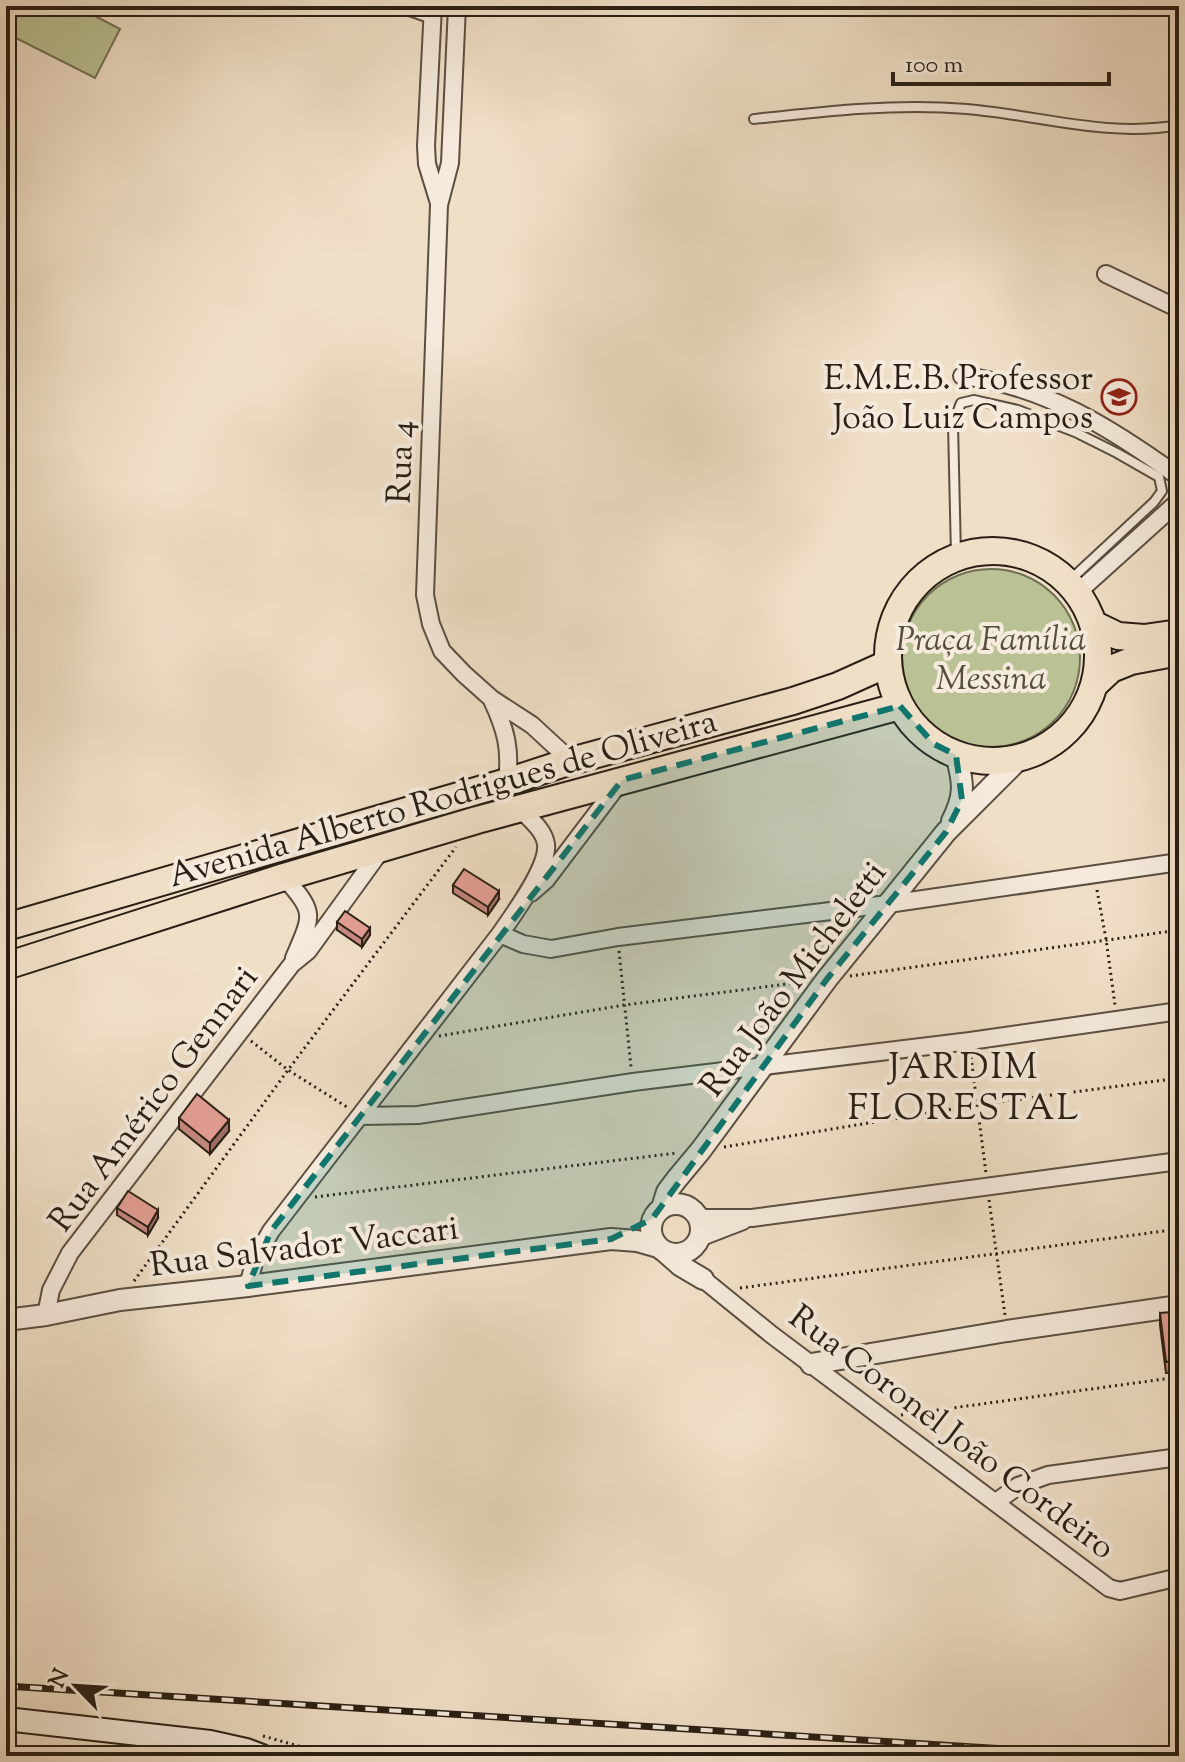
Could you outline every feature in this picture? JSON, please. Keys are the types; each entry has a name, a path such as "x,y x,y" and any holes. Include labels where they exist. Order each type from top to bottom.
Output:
{"main road":[{"path":"990,549 1023,553 1054,568 1073,587 1088,608 1095,625 1099,655 1095,684 1084,710 1067,731 1045,748 1020,758 988,762 956,755 934,744 914,727 894,693 887,664 890,630 903,599 926,573 956,556 990,549"},
{"path":"1095,625 1118,636 1144,638 1179,633"},
{"path":"1095,684 1111,669 1131,661 1179,652"},
{"name":"Avenida Alberto Rodrigues de Oliveira","path":"6,966 156,901 571,761 793,701 838,686 887,664"},
{"name":"Avenida Alberto Rodrigues de Oliveira","path":"6,927 284,877 477,820 900,706"},
{"path":"6,1719 210,1742 262,1756"}],"street":[{"name":"Rua 4","path":"457,6 450,163 439,205 425,595 431,624 442,651 492,699 532,725 571,761"},
{"name":"Rua 4","path":"433,12 427,164 439,205"},
{"path":"430,53 456,53"},
{"path":"428,107 453,109"},
{"path":"1106,274 1179,309"},
{"path":"962,376 983,378 1026,390 1074,410 1133,444 1179,477"},
{"path":"1073,587 1179,501"},
{"name":"Rua 4","path":"492,699 508,740 507,782"},
{"name":"Rua João Micheletti","path":"946,832 962,800 962,774 956,755"},
{"name":"Rua João Micheletti","path":"657,1214 667,1192 827,979 946,832 1020,758"},
{"path":"526,897 546,880 622,780"},
{"path":"248,1286 255,1259 271,1231 526,897 546,854 546,842 540,829 520,809"},
{"name":"Rua Américo Gennari","path":"46,1315 51,1290 70,1253 292,964 308,951 383,848"},
{"path":"500,934 523,944 551,949 618,937 888,904 1179,862"},
{"name":"Rua Américo Gennari","path":"284,877 297,891 309,912 309,923 292,964"},
{"path":"360,1116 418,1115 633,1082 970,1041 1179,1011"},
{"path":"696,1157 687,1188 697,1228 696,1255 710,1286"},
{"path":"697,1228 1179,1161"},
{"path":"678,1204 697,1228 689,1251 681,1254 661,1250 651,1234 657,1214 678,1204"},
{"name":"Rua Salvador Vaccari","path":"611,1239 657,1214"},
{"name":"Rua Salvador Vaccari","path":"6,1320 120,1300 611,1239 637,1241 661,1250"},
{"name":"Rua Coronel João Cordeiro","path":"661,1250 1109,1588 1120,1591 1179,1577"},
{"path":"811,1364 1179,1306"},
{"path":"996,1502 1018,1486 1048,1475 1179,1457"}],"lane":[{"path":"395,6 433,12"},
{"path":"754,119 851,108 922,106 1023,115 1125,130 1179,125"},
{"path":"956,556 953,424 961,403 974,400 1018,410 1093,441 1159,477 1162,491 1154,502 1073,587"},
{"path":"1093,441 1107,429"}],"path":[{"path":"120,1300 458,845"},
{"path":"1094,873 1117,1021"},
{"path":"419,1040 624,1005 1179,930"},
{"path":"618,937 633,1082"},
{"path":"240,1033 288,1070 360,1116"},
{"path":"970,1041 1007,1331"},
{"path":"296,1199 696,1157 977,1105 1179,1078"},
{"path":"710,1286 1179,1229"},
{"path":"883,1418 1179,1377"}],"highlighted area":[{"path":"900,706 934,744 956,755 962,800 946,832 827,979 652,1219 611,1239 248,1286 271,1231 622,780"}],"green space":[{"path":"22,6 76,6 120,29 95,78 8,34"},
{"name":"Praça Família Messina","path":"991,569 1025,576 1054,595 1073,624 1080,658 1073,692 1054,721 1025,740 991,747 957,740 928,721 909,692 902,658 909,624 928,595 957,576"}],"building":[{"path":"464,869 499,891 488,907 453,885"},
{"path":"345,911 370,928 362,939 337,922"},
{"path":"197,1094 229,1120 210,1143 179,1118"},
{"path":"128,1191 158,1210 148,1227 117,1208"},
{"path":"1172,1312 1173,1318 1179,1317 1179,1360 1166,1362 1160,1313"}],"railway":[{"path":"6,1686 1079,1756"}],"place":[{"name":"E.M.E.B. Professor João Luiz Campos","path":"1119,397"}],"district":[{"name":"JARDIM FLORESTAL","path":"964,1086"}]}
